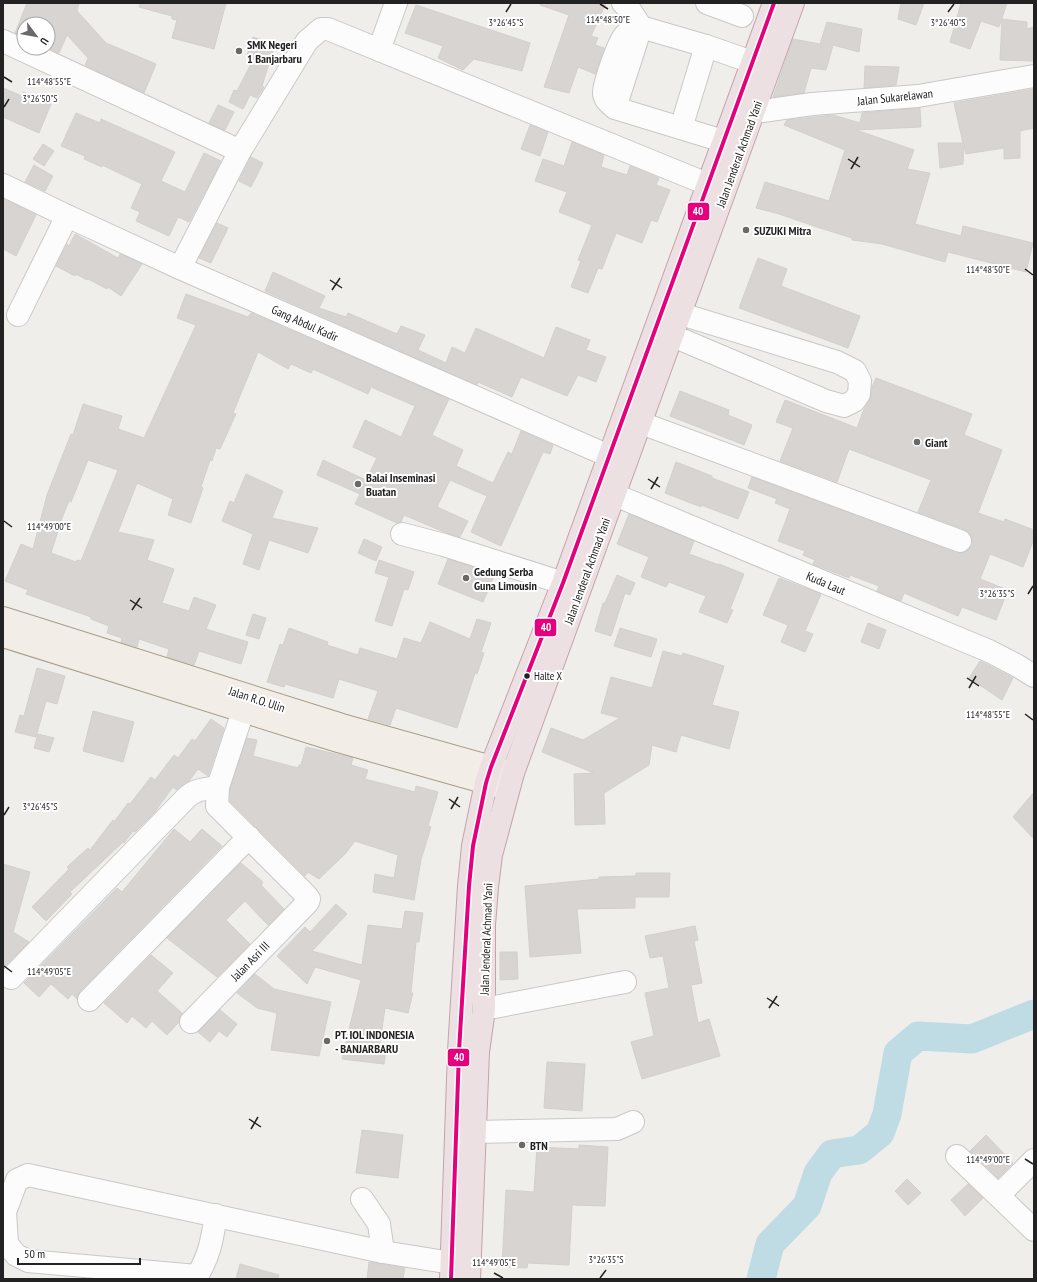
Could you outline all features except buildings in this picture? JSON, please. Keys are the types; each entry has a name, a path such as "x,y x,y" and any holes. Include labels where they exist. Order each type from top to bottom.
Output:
{"highway":[{"name":"Jalan Jenderal Achmad Yani","path":"469,1279 478,1052 484,1009 484,925 491,855 511,781 681,314 686,270 707,184 774,3"},
{"name":"Jalan Jenderal Achmad Yani","path":"451,1271 459,1051 469,886 473,846 488,775 563,583 609,456 686,270 754,112 793,3"}],"main road":[{"name":"Jalan R.O. Ulin","path":"3,618 340,733 511,781"},
{"name":"Jalan R.O. Ulin","path":"3,636 243,711 340,733"}],"street":[{"path":"379,50 396,3"},
{"path":"623,3 630,10 641,27 706,46 752,62"},
{"path":"707,3 742,16"},
{"path":"641,27 615,108 724,141"},
{"path":"180,268 240,151 307,41 321,29 328,29 707,184"},
{"path":"3,41 240,151"},
{"path":"681,128 706,46"},
{"name":"Jalan Sukarelawan","path":"754,112 812,104 918,96 1034,76"},
{"name":"Gang Abdul Kadir","path":"3,185 180,268 609,456"},
{"path":"18,315 67,216"},
{"path":"673,336 826,401 844,406 854,401 859,394 860,381 855,371 837,362 681,314"},
{"path":"641,423 960,541"},
{"name":"Kuda Laut","path":"615,495 989,651 1034,676"},
{"path":"402,534 444,545 563,583"},
{"path":"89,1000 250,837 217,806 218,787 243,711"},
{"path":"11,978 192,792 218,787"},
{"name":"Jalan Asri III","path":"191,1022 308,902 309,899 250,837"},
{"path":"484,1009 625,982"},
{"path":"475,1132 617,1129 633,1122"},
{"path":"957,1156 1034,1230"},
{"path":"999,1195 1034,1160"},
{"path":"216,1215 210,1248 205,1262 197,1276 28,1261 16,1255 7,1244 5,1212 17,1180 28,1175 216,1215 384,1252 451,1271"},
{"path":"362,1199 379,1224 384,1252"}],"waterway":[{"path":"761,1279 770,1244 807,1206 818,1173 832,1154 859,1150 880,1133 887,1114 898,1053 918,1036 972,1039 1034,1014"}],"transit line":[{"name":"40","path":"451,1279 459,1051 469,886 473,846 486,783 563,583 774,3"}],"place":[{"name":"SMK Negeri 1 Banjarbaru","path":"239,51"},
{"name":"SUZUKI Mitra","path":"746,230"},
{"name":"Giant","path":"917,442"},
{"name":"Balai Inseminasi Buatan","path":"358,484"},
{"name":"Gedung Serba Guna Limousin","path":"466,578"},
{"name":"Halte X","path":"527,676"},
{"name":"PT. IOL INDONESIA - BANJARBARU","path":"327,1041"},
{"name":"BTN","path":"522,1145"}]}
